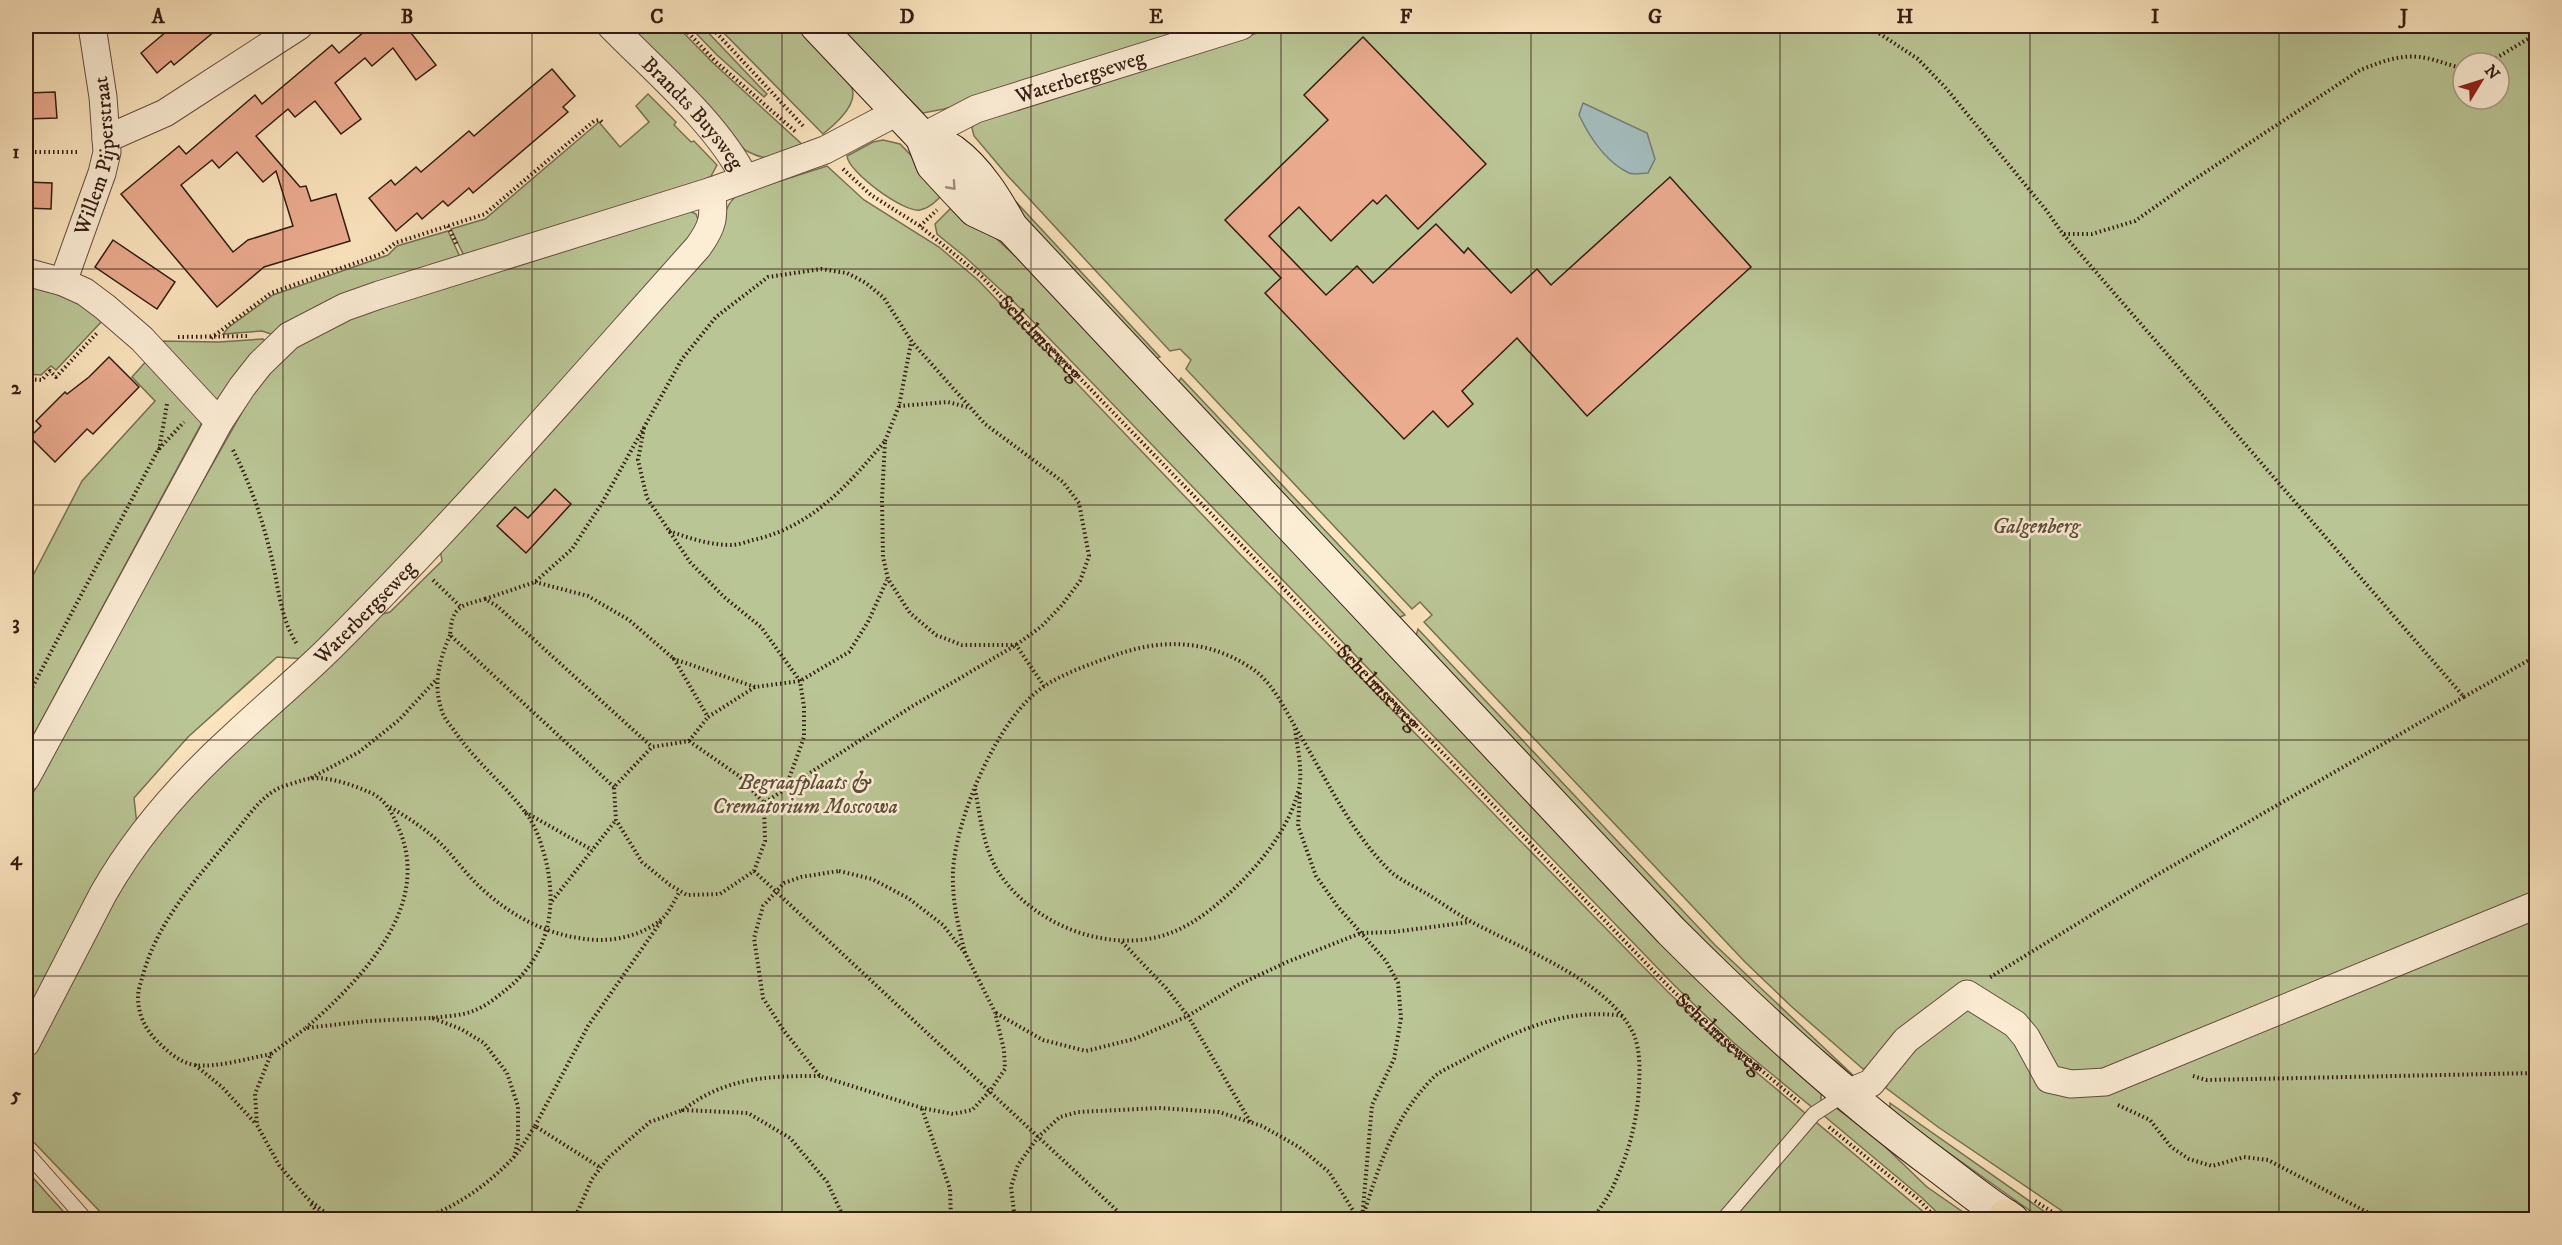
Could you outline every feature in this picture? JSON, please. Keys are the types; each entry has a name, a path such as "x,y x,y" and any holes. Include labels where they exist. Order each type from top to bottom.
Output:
{"main road":[{"name":"Schelmseweg","path":"817,26 922,137 933,165 975,210 1011,227 1671,931 1752,1011 1845,1094 1897,1135 2013,1212"}],"street":[{"name":"Willem Pijperstraat","path":"63,282 102,173 107,145 103,97 92,26"},
{"path":"107,145 165,113 299,26"},
{"name":"Brandts Buysweg","path":"611,26 714,131 736,160 745,179"},
{"name":"Waterbergseweg","path":"922,137 976,109 1241,26"},
{"path":"26,778 219,422 260,364 278,344 316,320 345,307 712,191 825,150 898,111"},
{"name":"Waterbergseweg","path":"26,1043 115,872 144,832 204,765 312,666 413,561 698,247 714,220 712,191"},
{"path":"26,272 63,282 85,292 142,339 219,422"},
{"path":"1845,1094 1871,1083 1906,1040 1967,994 2015,1024 2026,1037 2049,1080 2071,1084 2106,1082 2536,905"}],"lane":[{"path":"1723,1220 1814,1114 1845,1094"},
{"path":"26,1152 86,1220"}],"path":[{"name":"Schelmseweg","path":"682,26 715,61 800,135 825,150"},
{"name":"Schelmseweg","path":"710,26 825,150 871,195 920,226 962,260 1011,306 1375,686 1694,1011 1761,1071 1918,1200 1938,1220"},
{"path":"1868,26 1918,59 1945,87 2063,234 2464,697"},
{"path":"2508,51 2536,34"},
{"path":"2063,234 2092,234 2135,221 2360,70 2389,58 2425,58 2451,65"},
{"path":"211,338 271,293 381,254 395,243 484,214 594,121 602,122"},
{"path":"26,152 107,145"},
{"path":"306,1029 432,1018 473,1011 496,998 520,979 537,956 547,931 552,901 548,868 538,832 525,812 469,752 443,714 436,680 439,662 450,635 451,618 460,606 535,582 572,549 602,503 682,359 716,317 768,277 821,269 847,273 866,283 884,298 912,342 969,408 985,424 1064,482 1079,503 1085,525 1089,556 1080,581 1042,626 1016,645 911,707 764,803"},
{"path":"26,379 42,380 50,371 56,377 114,315"},
{"path":"142,339 261,335 278,344"},
{"path":"669,531 703,542 732,545 771,536 806,520 846,487 885,441 899,406 912,342"},
{"path":"26,699 158,450 200,402"},
{"path":"899,406 948,402 969,408"},
{"path":"219,422 251,484 289,632 312,666"},
{"path":"644,424 638,460 647,498 690,562 724,597 761,627 800,681 804,707 804,737 786,788"},
{"path":"885,441 882,499 883,557 888,579 910,613 936,635 962,645 1016,645"},
{"path":"413,561 460,606"},
{"path":"614,787 652,747 689,741 708,717 754,687 800,681 849,652 868,622 888,579"},
{"path":"535,582 588,596 629,620 674,659 708,717"},
{"path":"484,599 497,606 652,747"},
{"path":"450,635 614,787 616,820 642,862 687,895 720,894 753,872 765,841 764,803 739,776 689,741"},
{"path":"965,953 953,907 953,869 963,818 998,740 1022,707 1044,686 1126,651 1167,642 1211,649 1250,666 1274,690 1359,834 1393,873 1472,922 1559,965 1615,1007 1623,1016 1635,1038 1640,1064 1638,1105 1632,1134 1615,1184 1592,1220"},
{"path":"1016,645 1044,686"},
{"path":"1967,994 1990,977 2155,876 2536,656"},
{"path":"674,659 754,687"},
{"path":"324,1220 279,1165 257,1125 222,1087 195,1065 171,1054 149,1033 140,1015 138,995 148,959 169,916 261,801 278,789 311,778 359,752 399,720 436,680"},
{"path":"1295,726 1300,786 1298,826 1316,876 1338,907 1386,961 1398,983 1401,1018 1394,1059 1372,1106 1361,1220"},
{"path":"311,778 346,783 372,793 389,807 413,820 436,840 482,889 509,911 547,931 584,939 613,940 644,931 664,917"},
{"path":"975,789 984,838 996,868 1018,897 1048,918 1079,933 1122,941 1154,938 1190,923 1220,904 1259,863 1287,822 1300,786"},
{"path":"195,1065 271,1054 306,1029 341,997 369,966 388,936 403,900 408,866 402,835 389,807"},
{"path":"525,812 592,850"},
{"path":"552,901 616,820"},
{"path":"753,872 1127,1220"},
{"path":"574,1220 592,1179 609,1157 650,1122 683,1110 701,1096 738,1082 776,1076 820,1076 922,1108 953,1114 972,1110 990,1092 1005,1070 1004,1050 995,1012 965,953 943,925 908,898 872,879 839,872 801,877 784,883 763,906 754,938 763,999 820,1076"},
{"path":"416,1220 431,1216 477,1190 514,1157 535,1126 588,1026 680,891"},
{"path":"995,1012 1043,1040 1086,1051 1134,1039 1188,1016 1238,986 1287,962 1361,933 1393,933 1472,922"},
{"path":"1122,941 1166,988 1188,1016 1251,1123"},
{"path":"1361,1220 1384,1152 1403,1116 1433,1077 1495,1042 1548,1020 1601,1012 1623,1016"},
{"path":"432,1018 461,1029 484,1043 507,1073 518,1106 518,1141 514,1157"},
{"path":"257,1125 255,1094 271,1054"},
{"path":"2155,1063 2206,1080 2536,1073"},
{"path":"2071,1084 2150,1120 2171,1147 2189,1159 2212,1166 2244,1157 2268,1160 2382,1220"},
{"path":"922,1108 950,1189 951,1220"},
{"path":"1015,1220 1011,1187 1018,1165 1038,1137 1060,1117 1077,1112 1159,1108 1219,1112 1262,1126 1299,1147 1329,1172 1361,1220"},
{"path":"683,1110 748,1113 790,1138 827,1182 845,1220"},
{"path":"535,1126 601,1168"},
{"path":"306,1198 328,1215 339,1220"},
{"path":"2013,1212 2065,1220"}],"green space":[{"path":"625,26 677,26 712,62 804,146 768,158 745,150"},
{"path":"689,26 702,26 767,94 764,97 717,55"},
{"path":"717,26 798,26 831,58 846,77 853,94 850,105 823,134"},
{"path":"837,26 1217,26 944,109 923,113"},
{"name":"Galgenberg","path":"1280,26 2536,26 2536,1219 2074,1219 1938,1127 1886,1088 1888,1082 1871,1066 1863,1069 1745,962 1424,622 1432,615 1420,602 1412,609 1186,369 1191,360 1180,349 1170,351 1007,175 974,136 972,128 975,121"},
{"path":"648,94 676,122 674,125 691,142 694,141 717,165 710,178 465,258 451,229 485,219 599,122 620,147 649,122 636,106"},
{"path":"883,140 900,144 946,191 928,207 920,210 912,209 890,198 866,181 850,163 847,156 873,142"},
{"name":"Begraafplaats & Crematorium Moscowa","path":"827,166 864,200 939,247 978,280 1237,551 1668,992 1726,1047 1932,1219 108,1220 26,1134 26,1063 111,898 175,811 375,616 390,612 442,561 440,549 721,229 731,201 739,194"},
{"path":"991,175 1160,357 1154,359 986,176"},
{"path":"957,202 1028,268 1738,1017 1821,1093 1821,1102 1813,1108 1734,1043 1674,985 1015,303 937,234 935,224"},
{"path":"690,211 696,214 700,225 487,466 305,659 277,657 188,737 134,798 137,825 26,1019 26,806 157,562 249,400 264,378 295,345 337,321"},
{"path":"448,231 461,259 271,334 262,331 223,334 229,327 273,295 388,255 397,246"},
{"path":"26,281 58,289 104,319 56,370 51,366 41,375 26,374"},
{"path":"263,339 265,341 236,373 212,407 159,341 219,342"},
{"path":"149,358 206,415 26,749 26,589 82,481 155,401 132,377"},
{"path":"1181,378 1405,615 1398,618 1177,385"},
{"path":"1418,629 1715,945 1855,1077 1783,1019 1655,891 1416,636"},
{"path":"1890,1103 2055,1219 2043,1219 2029,1210 1890,1109"},
{"path":"1836,1108 1875,1137 1927,1187 1973,1219 1944,1219 1823,1115"},
{"path":"26,1170 70,1219 26,1219"}],"water":[{"path":"1583,103 1647,133 1655,159 1648,173 1629,173 1606,155 1593,140 1579,115"}],"building":[{"path":"173,26 221,26 174,65 171,61 157,73 141,53"},
{"path":"371,26 420,26 411,33 436,65 416,80 393,48 372,66 365,58 335,83 361,119 341,134 315,101 295,117 288,109 256,136 300,187 306,186 311,201 336,194 350,241 264,267 217,307 121,194 179,146 186,154 255,95 262,104 332,45 339,53","holes":["237,152 263,182 276,171 293,226 248,240 233,252 181,185 212,160 219,168"]},
{"path":"1363,37 1486,164 1418,229 1386,195 1377,204 1373,200 1331,241 1299,207 1269,236 1326,295 1357,266 1373,283 1436,224 1464,253 1468,248 1511,293 1537,269 1551,285 1670,177 1751,267 1587,416 1517,338 1462,391 1473,404 1448,427 1433,411 1404,439 1265,293 1281,278 1225,220 1328,120 1304,95"},
{"path":"552,69 575,96 563,107 568,112 473,193 469,188 448,206 443,201 422,219 417,213 396,231 369,198 391,180 395,185 416,167 421,172 469,131 474,136"},
{"path":"55,92 57,118 26,119 26,93"},
{"path":"26,182 52,183 51,209 26,208"},
{"path":"113,240 175,282 157,309 95,267"},
{"path":"109,357 139,387 93,434 87,429 55,462 30,437 41,426 36,421 65,392 67,394 89,377"},
{"path":"555,489 571,504 526,553 497,526 515,507 528,518"}]}
